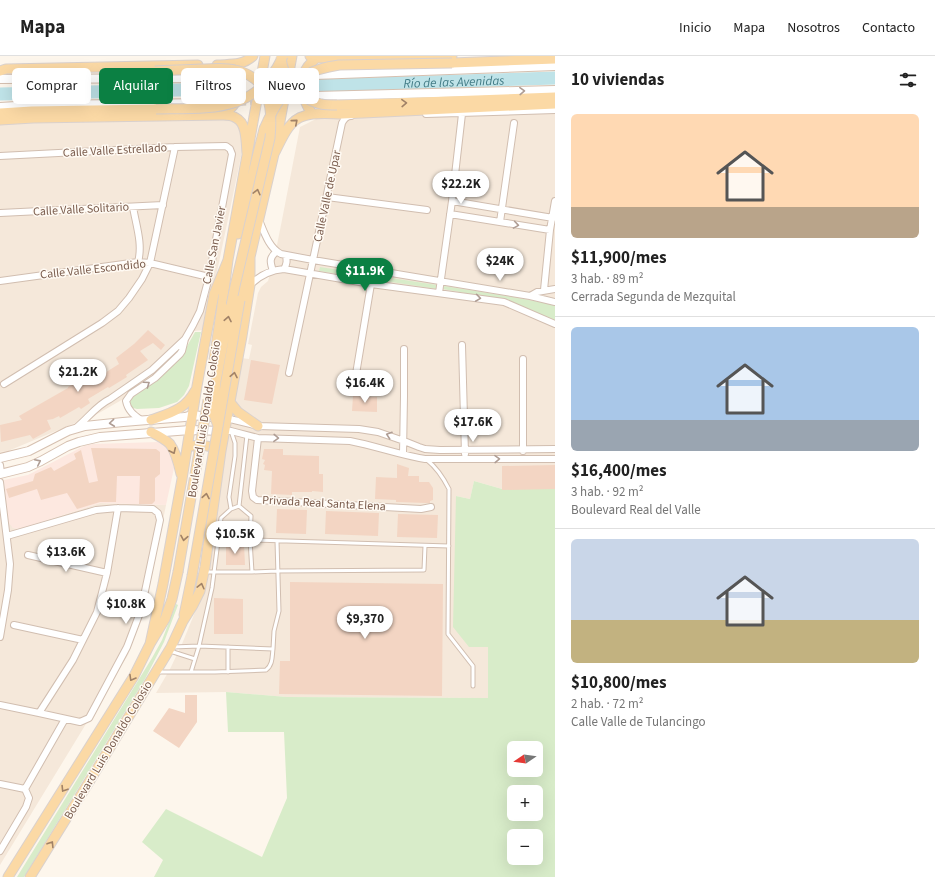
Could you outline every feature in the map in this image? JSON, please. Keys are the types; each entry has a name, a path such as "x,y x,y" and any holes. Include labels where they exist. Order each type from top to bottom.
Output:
{"main road":[{"path":"0,71 6,69 239,64 247,61 253,56"},
{"name":"Boulevard Luis Donaldo Colosio","path":"8,877 134,676 150,644 165,619 172,599 210,390 228,260 265,56"},
{"path":"282,56 282,64 285,74 297,92 305,98 322,104 337,105 555,97"},
{"path":"0,113 32,111 213,108 225,106 249,96 260,88 269,79 282,56"},
{"name":"Boulevard Luis Donaldo Colosio","path":"31,876 170,649 200,592 221,451 240,300 274,154 292,56"},
{"path":"312,114 303,99 301,84 306,69 313,57 555,59"},
{"path":"230,248 237,241 264,129 274,108 286,91 296,82 306,74 322,68 339,65 452,59"},
{"path":"221,64 234,71 237,77 238,87 238,95 235,104 223,115"},
{"path":"319,75 555,66"},
{"path":"0,75 220,68 234,69 244,72 256,79 264,89 268,99 271,124 270,138 235,286 216,381 212,412 224,429"},
{"path":"0,79 181,78"},
{"path":"319,96 555,90"},
{"path":"0,107 32,104 181,103"},
{"path":"274,154 284,135 292,124 297,119 312,114 342,114 555,104"},
{"path":"0,120 41,118 234,116 241,122 245,132 247,153"},
{"name":"Boulevard Luis Donaldo Colosio","path":"184,621 242,336 250,285 250,256"},
{"name":"Boulevard Luis Donaldo Colosio","path":"150,644 164,584 214,294 228,260"},
{"path":"151,420 180,408 191,397 197,386"},
{"path":"196,395 203,400 212,402 230,400 238,412 258,426"},
{"path":"0,458 29,451 61,434 76,428 141,420 185,417 192,415 226,418"},
{"path":"0,471 28,467 68,446 100,437 151,432 224,429"},
{"path":"151,432 170,444 177,460 182,479"},
{"path":"187,447 204,445 221,451"}],"street":[{"path":"439,293 462,114 555,110"},
{"name":"Calle Valle de Upar","path":"289,373 309,274 344,118 349,116 462,114"},
{"path":"500,222 514,123"},
{"name":"Calle Valle Estrellado","path":"0,156 175,147 226,146 230,149"},
{"path":"4,384 102,323 118,310 129,298 142,279 150,263 175,147"},
{"name":"Calle San Javier","path":"126,401 131,394 158,376 182,351 185,339 200,311 232,154 230,149"},
{"path":"327,197 427,210"},
{"path":"452,201 553,218"},
{"path":"544,290 550,230 555,201"},
{"name":"Calle Valle Solitario","path":"0,213 163,205"},
{"path":"133,206 140,247 138,262"},
{"path":"450,214 550,230"},
{"path":"258,218 267,238 276,252 286,255 530,296 555,302"},
{"path":"273,271 271,259 272,255 276,252"},
{"path":"284,269 287,265 286,255"},
{"name":"Calle Valle Escondido","path":"0,281 138,262 150,263 208,277"},
{"path":"250,285 262,276 278,269 284,269 371,284 504,302 555,324"},
{"path":"355,380 371,284"},
{"path":"530,296 544,290 555,289"},
{"name":"Calle San Javier","path":"76,428 103,402 110,399 152,370 185,339"},
{"path":"462,345 465,459"},
{"path":"403,454 404,349"},
{"path":"168,356 173,361"},
{"path":"523,359 523,458"},
{"path":"152,370 158,376"},
{"path":"110,399 119,398 126,401 127,407 130,411 141,420"},
{"path":"226,418 258,426 359,429 378,432 425,449 555,449"},
{"path":"224,429 258,438 350,441 425,459 555,459"},
{"name":"Privada Real Santa Elena","path":"258,438 252,491 253,497 257,500 422,510 431,507"},
{"path":"425,449 425,459"},
{"path":"0,482 10,564 8,590 0,637"},
{"path":"0,706 80,722 89,718 127,647 140,610 160,520 158,513 153,509 118,508 96,510 7,536"},
{"path":"39,713 73,660 97,612 107,573 118,508"},
{"path":"28,556 107,573"},
{"path":"14,624 83,640"},
{"path":"25,789 65,719"},
{"path":"0,784 25,789"},
{"path":"0,850 2,844 26,807 29,798 25,789"}],"lane":[{"path":"224,429 235,443 236,456 229,497 230,509"},
{"path":"239,506 247,435"},
{"path":"425,459 438,471 449,489 448,634 473,666 473,686"},
{"path":"191,672 199,646 212,588 221,518 230,509 239,506"},
{"path":"239,506 251,516 250,540 252,572"},
{"path":"218,539 449,546"},
{"path":"156,672 228,672 266,670 270,667 274,649 274,631 278,611 277,541"},
{"path":"204,572 252,572 277,570 424,570 425,546"},
{"path":"170,649 199,646 274,649"},
{"path":"228,647 228,672"},
{"path":"170,649 195,659"}],"shaded area":[{"path":"555,107 555,489 502,489 474,481 470,499 456,496 488,647 488,698 287,697 226,692 156,693 182,644 204,584 241,358 249,359 252,345 248,344 258,293 261,287 268,281 274,260 300,127 320,117"},
{"path":"225,117 235,120 240,131 243,147 213,291 203,330 194,331 180,355 132,394 99,413 8,451 0,452 0,124"},
{"path":"158,442 167,447 172,456 174,468 166,505 100,503 20,529 13,528 8,522 4,480 28,475 84,446 93,444"},
{"path":"5,490 9,522 13,528 20,529 100,503 166,505 146,605 128,655 0,865 0,491"}],"green space":[{"path":"320,267 437,285 437,289 319,271"},
{"path":"444,286 555,305 555,320 504,300 443,289"},
{"path":"195,332 201,332 189,386 184,395 177,402 159,408 133,408 129,404 131,398 181,357"},
{"path":"474,481 502,489 555,489 555,877 154,877 163,860 142,842 166,809 262,857 287,798 284,732 228,732 226,692 287,697 488,698 488,647 469,647 453,627 456,496 470,499"},
{"path":"176,604 178,605 164,642 145,679 24,877 17,877 152,658 162,640"}],"building":[{"path":"148,330 165,345 161,350 153,343 140,351 148,360 126,375 127,377 88,399 90,403 81,409 79,407 60,418 59,416 47,420 51,429 33,439 30,435 1,442 0,425 22,420 19,416 68,388 97,369 100,376 119,364 116,358 134,344"},
{"path":"251,360 280,365 272,404 244,400"},
{"path":"353,396 377,397 377,412 352,411"},
{"path":"91,448 156,449 160,452 160,474 155,478 155,501 152,504 139,504 140,476 117,476 116,502 100,502 77,509 67,493 41,500 37,489 9,498 6,489 33,481 35,474 51,467 54,471 76,459 74,454 81,450 89,483 98,481"},
{"path":"264,449 283,449 283,455 319,456 319,474 323,474 323,492 292,492 292,495 271,494 272,471 264,470 265,465 263,464 265,460 262,459"},
{"path":"397,464 409,468 408,476 419,476 419,482 429,482 433,488 433,500 430,501 430,503 396,502 396,500 375,499 376,477 397,478"},
{"path":"555,465 555,489 502,490 502,466"},
{"path":"277,509 307,510 306,534 276,533"},
{"path":"326,511 379,513 378,536 325,534"},
{"path":"398,514 438,515 437,538 397,537"},
{"path":"226,544 244,544 245,565 226,565"},
{"path":"290,582 443,584 442,696 279,694 280,661 290,661"},
{"path":"214,598 243,599 243,634 214,634"},
{"path":"185,695 197,695 197,722 179,748 153,731 169,708 185,713"}],"waterway":[{"name":"Río de las Avenidas","path":"319,86 555,78"},
{"name":"Río de las Avenidas","path":"0,94 181,90"}],"tunnel":[{"path":"246,101 254,101"}]}
